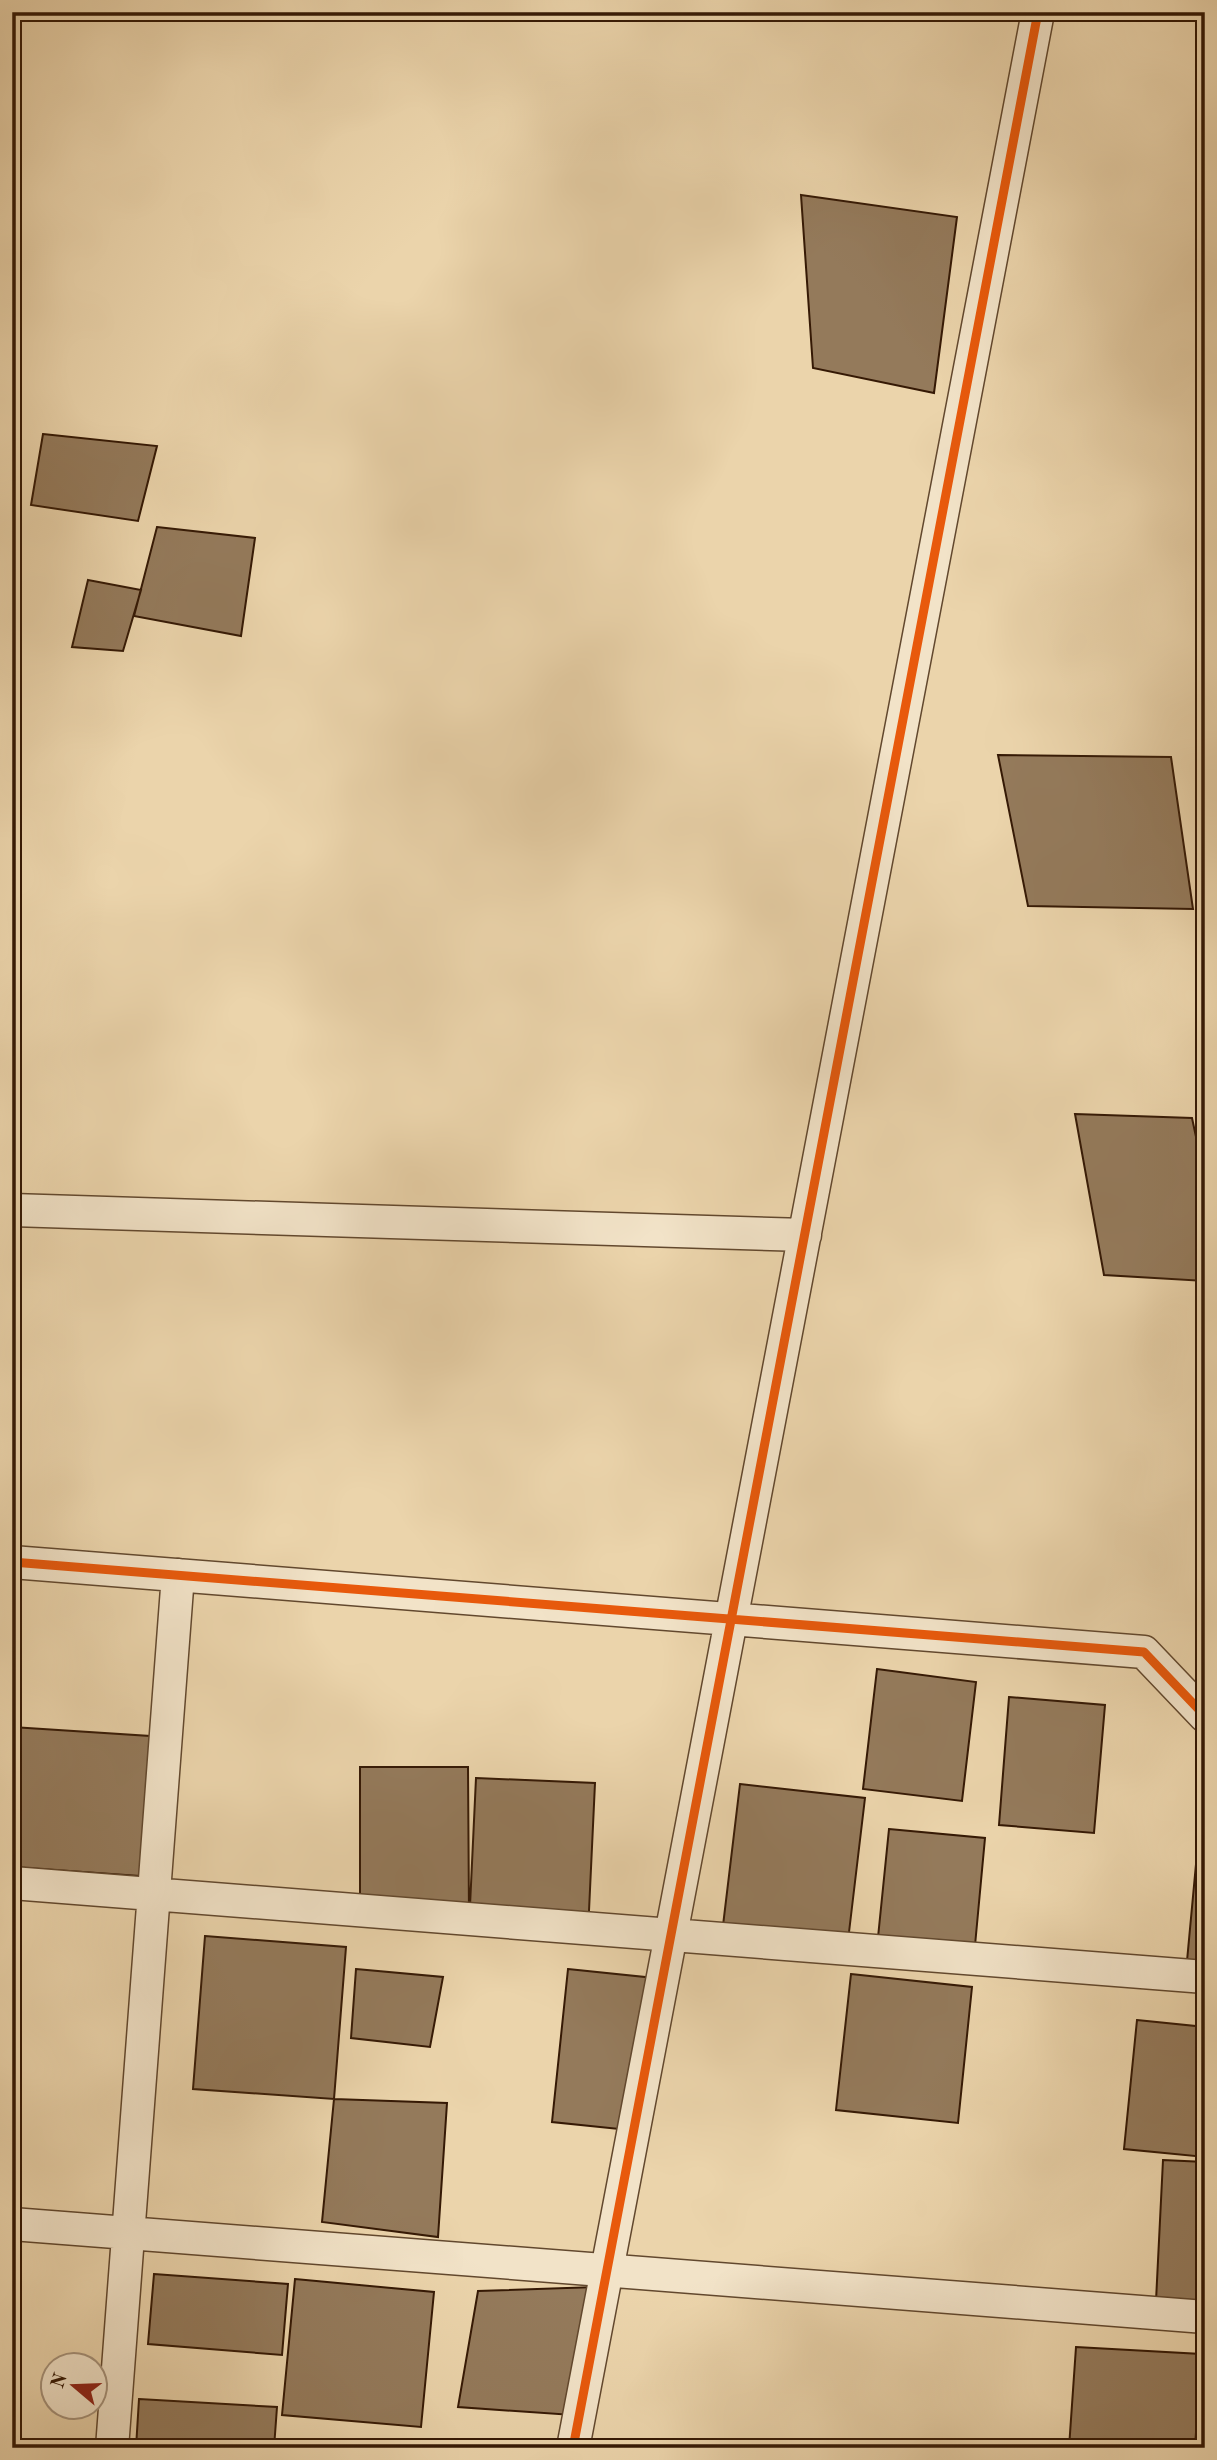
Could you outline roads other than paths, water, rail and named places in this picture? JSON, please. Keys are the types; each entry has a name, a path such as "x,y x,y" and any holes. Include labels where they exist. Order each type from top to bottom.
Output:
{"street":[{"path":"573,2448 1038,12"},
{"path":"12,1210 804,1236"},
{"path":"12,1562 1144,1651 1205,1716"},
{"path":"112,2448 178,1575"},
{"path":"12,1882 1205,1977"},
{"path":"12,2224 1205,2316"}]}
